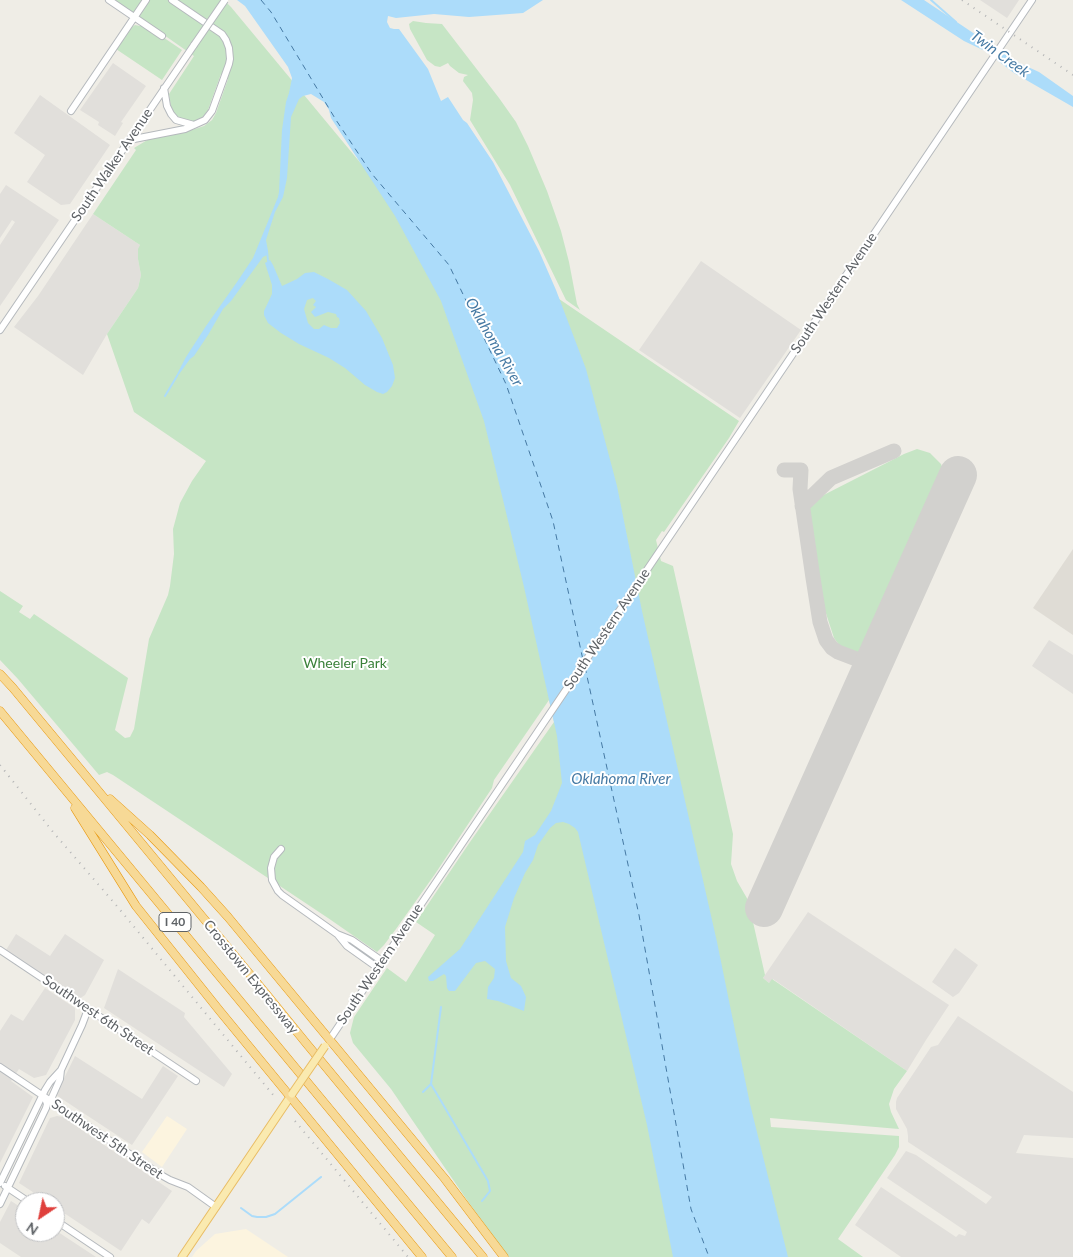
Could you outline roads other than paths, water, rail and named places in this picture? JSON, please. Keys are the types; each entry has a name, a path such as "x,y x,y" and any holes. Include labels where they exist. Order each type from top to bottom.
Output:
{"highway":[{"name":"Crosstown Expressway","path":"0,674 484,1257"},
{"name":"Crosstown Expressway","path":"0,711 452,1257"},
{"path":"90,781 150,835 228,916 445,1179 504,1257"},
{"path":"59,782 136,906 422,1257"}],"main road":[{"path":"109,0 162,36"},
{"path":"71,111 146,0"},
{"path":"129,140 185,129 205,120 212,111 230,59 228,44 219,31 172,0"},
{"name":"South Walker Avenue","path":"0,330 225,0"},
{"name":"South Western Avenue","path":"182,1257 1032,0"},
{"path":"164,88 167,106 171,114 176,120 194,125"},
{"path":"281,849 274,857 271,868 272,880 278,891 337,934 352,940 382,961"},
{"path":"337,934 347,946 378,968"},
{"name":"Southwest 6th Street","path":"0,950 196,1080"},
{"path":"15,1193 0,1183 42,1095 48,1084 61,1070 88,1009"},
{"name":"Southwest 5th Street","path":"0,1067 161,1175 188,1187 216,1206"},
{"path":"53,1102 52,1097 60,1079 61,1070"},
{"path":"0,1204 46,1108 47,1104 42,1095"},
{"path":"65,1227 110,1257"}],"water":[{"name":"Oklahoma River","path":"237,0 543,0 523,13 469,17 434,14 396,18 388,16 387,22 390,28 399,29 428,69 441,101 448,97 493,162 539,251 586,369 617,486 642,611 717,942 750,1104 788,1257 673,1257 647,1125 578,832 575,828 563,822 556,823 550,828 538,845 533,860 525,873 514,898 505,927 506,961 511,978 521,986 526,997 524,1011 487,999 488,987 494,978 495,969 485,961 476,963 455,991 449,991 447,988 446,976 444,974 433,981 429,981 428,977 460,949 523,852 525,841 535,835 551,811 562,783 557,736 484,421 441,301 395,216 331,118 324,102 311,94 299,99 291,117 287,178 283,197 275,212 266,240 267,255 263,257 223,309 194,356 176,376 206,326 253,258 279,192 282,130 292,78 288,67 245,6"},
{"path":"901,0 924,0 1015,61 1039,72 1073,96 1073,107 1014,73 985,51 964,41"},
{"path":"270,260 282,286 305,273 314,272 347,290 366,311 382,338 393,365 395,378 387,392 383,394 377,392 365,385 345,368 299,344 268,323 264,311 272,294 272,285 265,263","holes":["313,298 316,301 313,305 316,307 311,312 315,317 328,312 336,314 340,323 337,328 324,325 319,329 314,329 308,323 304,309 307,300"]}],"waterway":[{"name":"Twin Creek","path":"931,0 956,22"},
{"path":"267,251 268,261"},
{"path":"165,396 177,376"},
{"path":"423,1092 431,1084 441,1007"},
{"path":"431,1084 488,1181 490,1191 482,1201"},
{"path":"241,1208 252,1216 257,1217 275,1214 321,1177"}],"railway":[{"path":"962,0 1073,75"},
{"path":"0,765 53,832 274,1096"},
{"path":"295,1121 408,1257"}],"park label":[{"name":"Wheeler Park","path":"345,663"}]}
